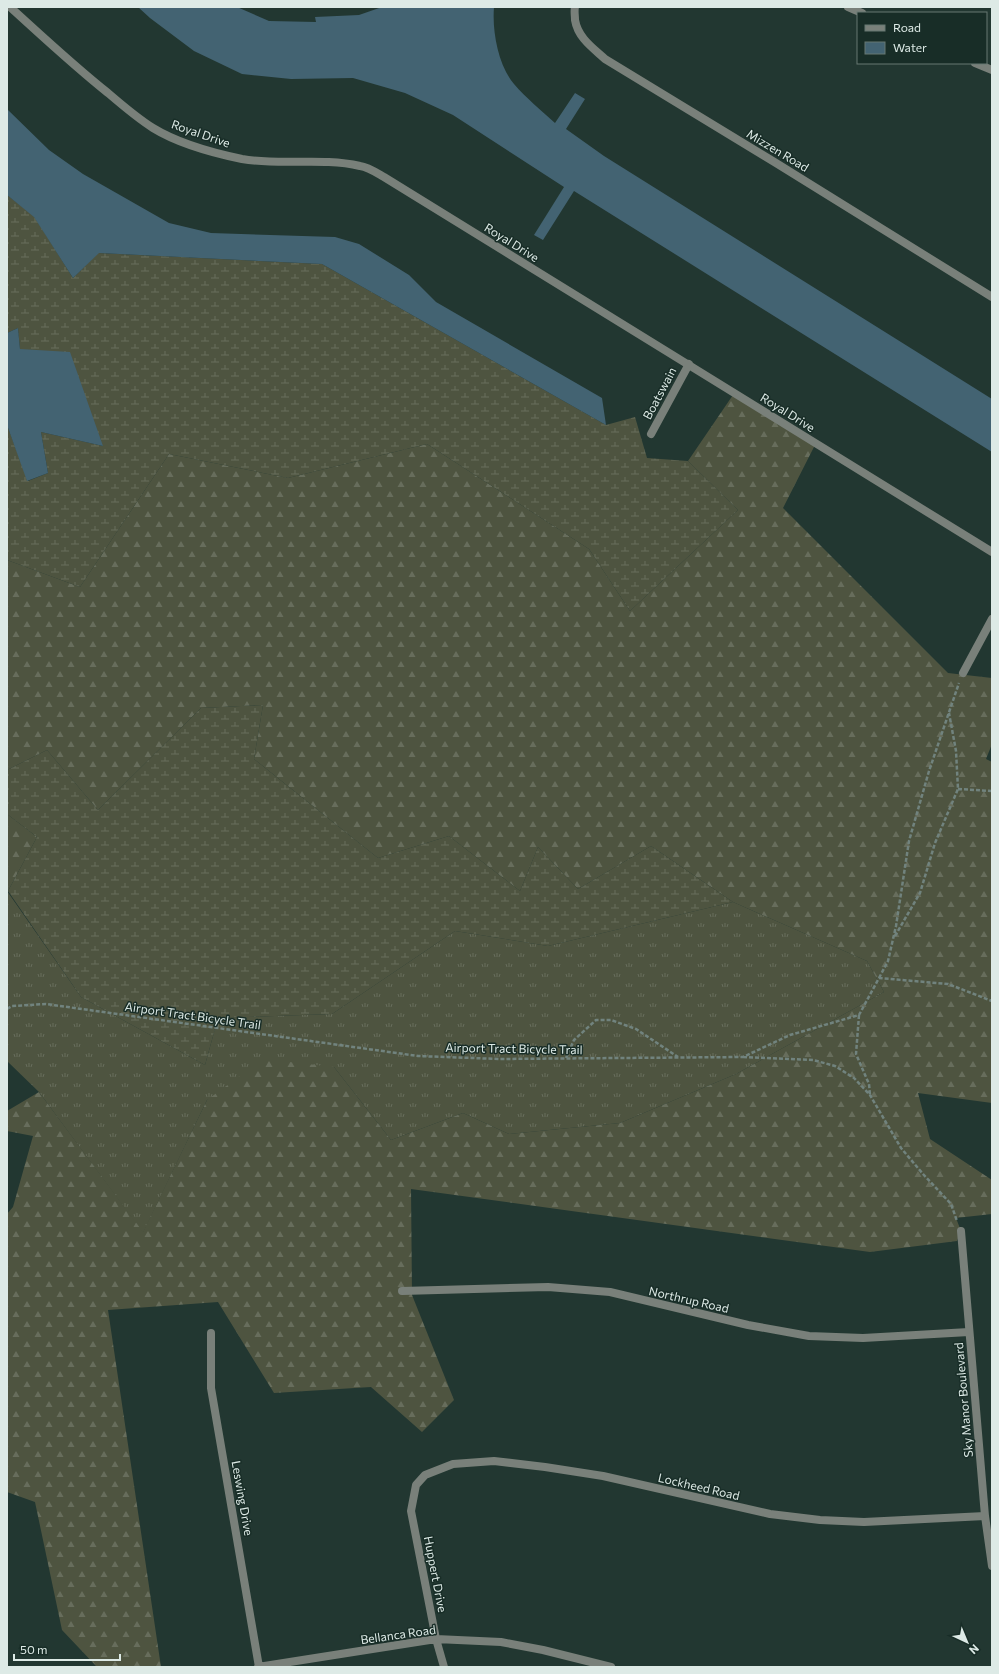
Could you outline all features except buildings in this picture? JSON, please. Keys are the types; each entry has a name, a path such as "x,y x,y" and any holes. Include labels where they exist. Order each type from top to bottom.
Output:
{"street":[{"name":"Royal Drive","path":"10,7 88,77 154,129 178,140 210,151 242,159 272,163 341,162 362,166 384,177 992,552"},
{"name":"Mizzen Road","path":"576,7 574,10 578,32 605,60 770,158 992,297"},
{"path":"848,7 860,12"},
{"path":"977,64 992,70"},
{"name":"Boatswain","path":"651,434 689,364"},
{"path":"963,673 992,619"},
{"name":"Sky Manor Boulevard","path":"961,1231 985,1516 992,1566"},
{"name":"Northrup Road","path":"402,1290 548,1287 610,1292 748,1325 809,1336 863,1338 970,1332"},
{"name":"Leswing Drive","path":"211,1333 211,1388 259,1667"},
{"name":"Lockheed Road","path":"416,1485 425,1475 453,1464 494,1461 603,1476 770,1514 820,1520 864,1522 985,1516"},
{"name":"Huppert Drive","path":"416,1485 411,1510 436,1639 444,1667"},
{"name":"Bellanca Road","path":"259,1667 436,1639 500,1642 544,1650 611,1667"}],"path":[{"path":"870,1095 869,1084 856,1054 859,1015 888,961 909,841 929,770 963,673"},
{"path":"893,939 920,893 935,843 958,789 956,751 949,713"},
{"path":"958,789 992,791"},
{"path":"879,978 948,984 992,1001"},
{"name":"Airport Tract Bicycle Trail","path":"7,1009 12,1006 46,1004 418,1056 499,1059 743,1057 790,1035 859,1015"},
{"path":"566,1058 574,1040 596,1020 611,1020 636,1029 679,1057"},
{"path":"743,1057 813,1060 835,1066 854,1078 870,1095 901,1148 951,1204 961,1231"}],"green space":[{"path":"7,195 34,216 73,278 98,253 322,264 606,425 635,417 647,458 688,461 738,510 630,611 589,549 427,444 288,478 169,454 80,587 7,560 7,425 28,481 48,473 41,432 103,446 20,349 18,328 7,333"},
{"path":"735,392 816,443 783,508 948,673 992,678 992,744 986,759 992,762 992,1103 918,1093 930,1139 992,1180 992,1214 956,1218 961,1231 957,1241 870,1252 411,1189 412,1295 454,1400 422,1432 371,1387 274,1393 218,1302 108,1310 161,1667 97,1667 62,1630 35,1502 7,1492 7,1214 13,1207 33,1136 7,1131 7,1111 39,1092 143,1232 207,1100 263,1059 334,1067 391,1140 463,1113 509,1134 620,1123 736,1074 884,992 867,961 733,902 651,846 578,889 538,847 520,891 449,836 378,858 254,759 263,705 201,708 98,810 47,750 7,770 7,560 80,587 169,454 288,478 427,444 589,549 630,611 738,510 688,461"},
{"path":"263,705 254,759 378,858 449,836 520,891 538,847 578,889 651,846 733,902 548,946 455,931 332,1014 218,1018 205,1065 81,997 8,891 37,837 7,814 7,770 47,750 98,810 201,708"},
{"path":"7,814 37,837 8,891 7,891"},
{"path":"7,891 81,997 205,1065 218,1018 332,1014 455,931 548,946 733,902 867,961 884,992 736,1074 620,1123 509,1134 463,1113 391,1140 334,1067 207,1100 143,1233 39,1092 7,1061"}],"water":[{"path":"138,7 237,7 269,21 316,22 315,17 359,15 382,7 494,7 494,26 497,47 508,76 524,94 555,123 575,93 585,99 566,129 604,156 992,399 992,452 574,191 543,240 534,235 564,187 453,115 405,93 353,78 291,79 242,74 194,51 150,18"},
{"path":"7,109 49,150 83,174 169,223 211,233 335,237 359,244 409,275 436,302 602,398 606,425 322,264 99,253 73,278 34,217 7,195"},
{"path":"18,328 20,349 70,352 103,446 41,432 48,473 27,481 7,425 7,333"}]}
